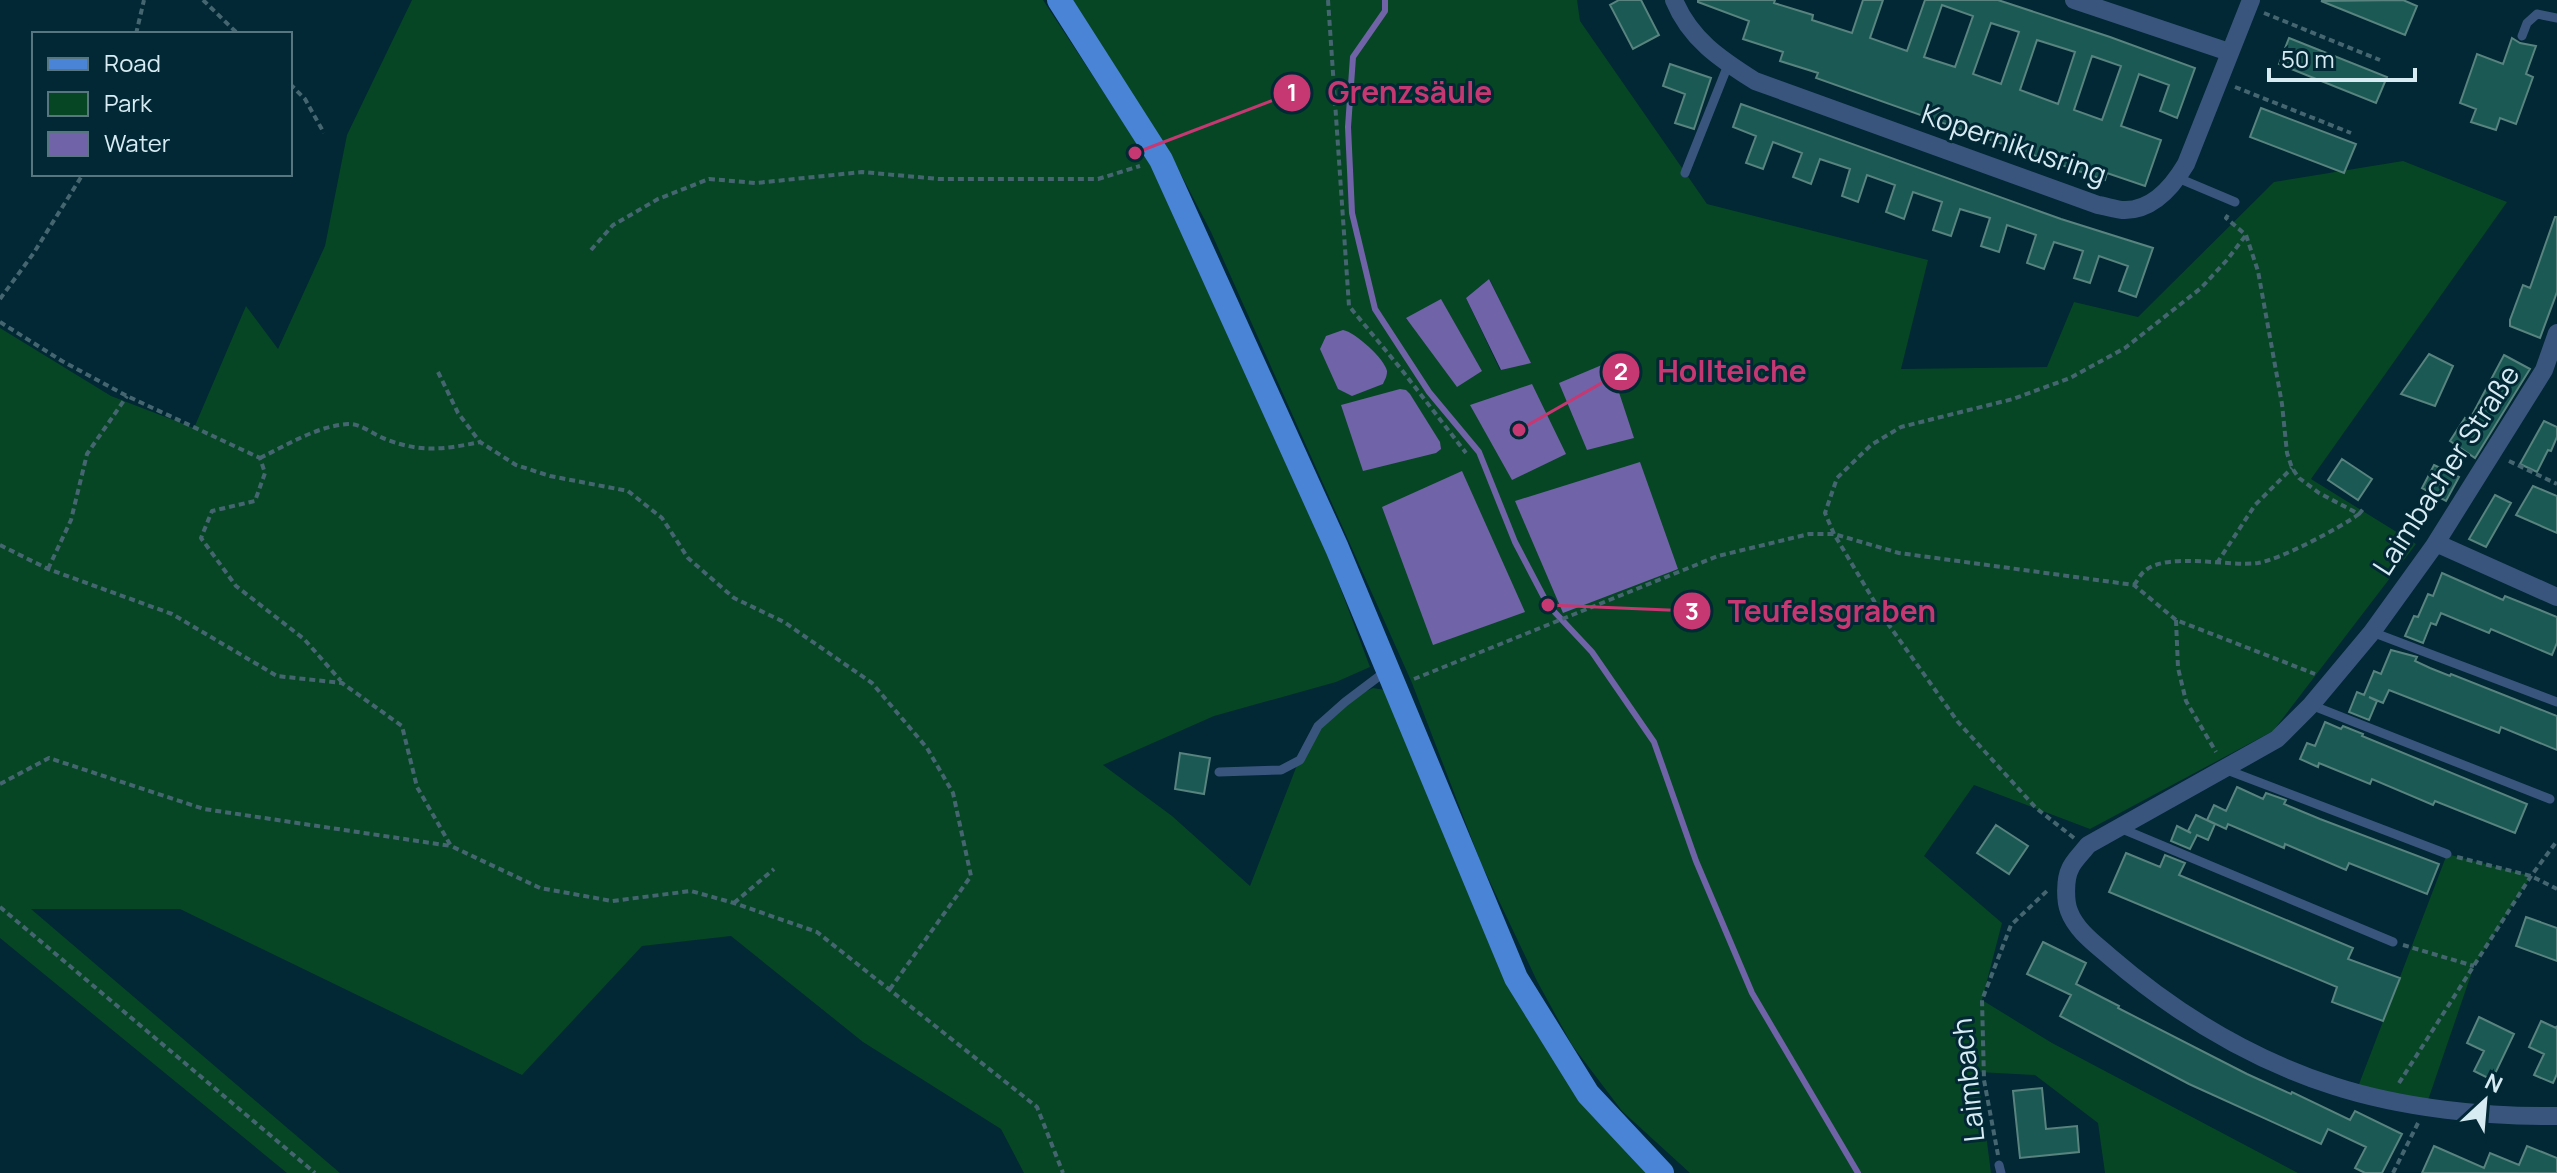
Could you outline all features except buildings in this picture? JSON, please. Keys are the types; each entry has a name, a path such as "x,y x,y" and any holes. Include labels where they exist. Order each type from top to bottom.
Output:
{"main road":[{"path":"1059,0 1161,160 1337,548 1516,978 1588,1094 1662,1173"}],"street":[{"name":"Kopernikusring","path":"1674,0 1679,14 1697,39 1728,65 1755,81 2098,205 2124,210 2144,206 2163,195 2178,178 2249,3"},
{"path":"2074,0 2229,52"},
{"name":"Laimbacher Straße","path":"2070,869 2088,845 2227,770 2277,739 2311,705 2372,632 2436,543 2544,370 2557,333"},
{"path":"2436,543 2557,597"},
{"path":"2070,869 2068,910 2082,932 2144,987 2199,1025 2267,1061 2335,1086 2388,1100 2529,1117 2557,1116"}],"lane":[{"path":"2522,36 2527,23 2537,14 2557,18"},
{"path":"1685,173 1728,65"},
{"path":"2178,178 2235,202"},
{"path":"2372,632 2557,702"},
{"path":"1219,772 1281,770 1300,760 1318,726 1345,702 1391,678"},
{"path":"2311,705 2550,799"},
{"path":"2227,770 2447,854"},
{"path":"2120,828 2393,942"}],"path":[{"path":"136,32 144,0"},
{"path":"203,0 236,32"},
{"path":"1328,0 1349,306 1466,453"},
{"path":"2249,3 2380,60"},
{"path":"2218,81 2351,133"},
{"path":"292,86 305,99 324,133"},
{"path":"591,250 613,225 658,199 709,179 756,183 810,180 862,172 939,179 1098,179 1161,160"},
{"path":"0,299 33,254 82,176"},
{"path":"2235,202 2226,218 2246,235 2265,302 2287,453 2292,468 2299,478 2319,493 2359,514"},
{"path":"2088,845 2065,833 2036,808 1958,722 1886,621 1834,534 1825,513 1837,478 1871,445 1901,427 2013,399 2070,378 2125,348 2201,288 2246,235"},
{"path":"0,322 62,361 127,396 260,458 265,473 255,501 212,511 201,538 236,586 304,639 342,683 402,726 417,787 451,846"},
{"path":"438,372 458,413 480,442 528,469 628,491 662,518 688,558 734,598 784,622 872,683 927,748 953,793 971,876 890,989"},
{"path":"48,569 71,520 87,454 127,396"},
{"path":"260,458 327,428 351,423 386,440 410,447 439,450 480,442"},
{"path":"2492,453 2557,484"},
{"path":"2217,563 2255,505 2292,468"},
{"path":"2134,585 2145,570 2156,565 2260,562 2342,527 2364,508"},
{"path":"1391,678 1718,556 1809,534 1834,534 1899,553 2134,585 2176,620 2332,681"},
{"path":"0,545 48,569 172,614 277,676 342,683"},
{"path":"2176,620 2178,668 2186,701 2227,770"},
{"path":"0,784 49,758 204,809 451,846 540,888 612,901 691,891 817,932 1037,1107 1063,1173"},
{"path":"2388,1100 2531,876 2557,841"},
{"path":"2447,854 2531,876 2557,889"},
{"path":"734,903 774,869"},
{"name":"Laimbach","path":"2000,1169 1984,1080 1982,1000 2011,925 2070,869"},
{"path":"0,907 315,1173"},
{"path":"2417,949 2474,966"},
{"path":"2393,1173 2426,1106"}],"green space":[{"path":"412,0 1043,0 1166,187 1314,518 1370,667 1336,682 1214,716 1103,765 1172,816 1250,886 1299,760 1318,726 1345,702 1373,688 1385,690 1491,948 1647,1173 1024,1173 1001,1129 863,1042 731,936 642,946 522,1075 180,909 31,909 340,1173 287,1173 0,938 0,328 111,396 194,428 246,306 278,349 325,246 347,135"},
{"path":"1073,0 1577,0 1580,21 1707,204 1928,260 1901,369 2047,367 2074,302 2138,317 2274,182 2403,161 2507,202 2311,479 2416,544 2273,731 2090,829 1974,785 1924,856 2002,923 1982,1000 2052,1043 2298,1173 2105,1173 2098,1123 2035,1075 1978,1072 1991,1173 1690,1173 1622,1111 1572,1045 1537,981 1481,863 1412,683 1211,232 1173,159","holes":["1490,280 1530,362 1500,370 1466,298","1441,300 1482,371 1406,319"]},
{"path":"2447,854 2531,876 2474,966 2426,1106 2356,1092"}],"water":[{"path":"1489,279 1531,363 1501,370 1466,298"},
{"path":"1441,299 1482,371 1457,387 1406,318"},
{"path":"1343,330 1362,341 1381,360 1387,371 1383,384 1352,396 1338,389 1320,349 1326,336"},
{"path":"1609,362 1634,438 1587,450 1559,383"},
{"path":"1532,384 1566,454 1512,480 1470,405"},
{"path":"1400,389 1410,394 1440,442 1441,449 1436,453 1363,471 1341,405"},
{"path":"1640,462 1678,569 1563,613 1515,501"},
{"path":"1462,471 1525,612 1433,645 1382,507"}],"waterway":[{"path":"1385,0 1385,11 1353,57 1348,127 1352,213 1375,309 1429,392 1479,452 1515,542 1548,605 1592,652 1654,742 1696,861 1752,993 1858,1173"}],"place":[{"name":"Grenzsäule","path":"1135,153"},
{"name":"Hollteiche","path":"1519,430"},
{"name":"Teufelsgraben","path":"1548,605"}]}
